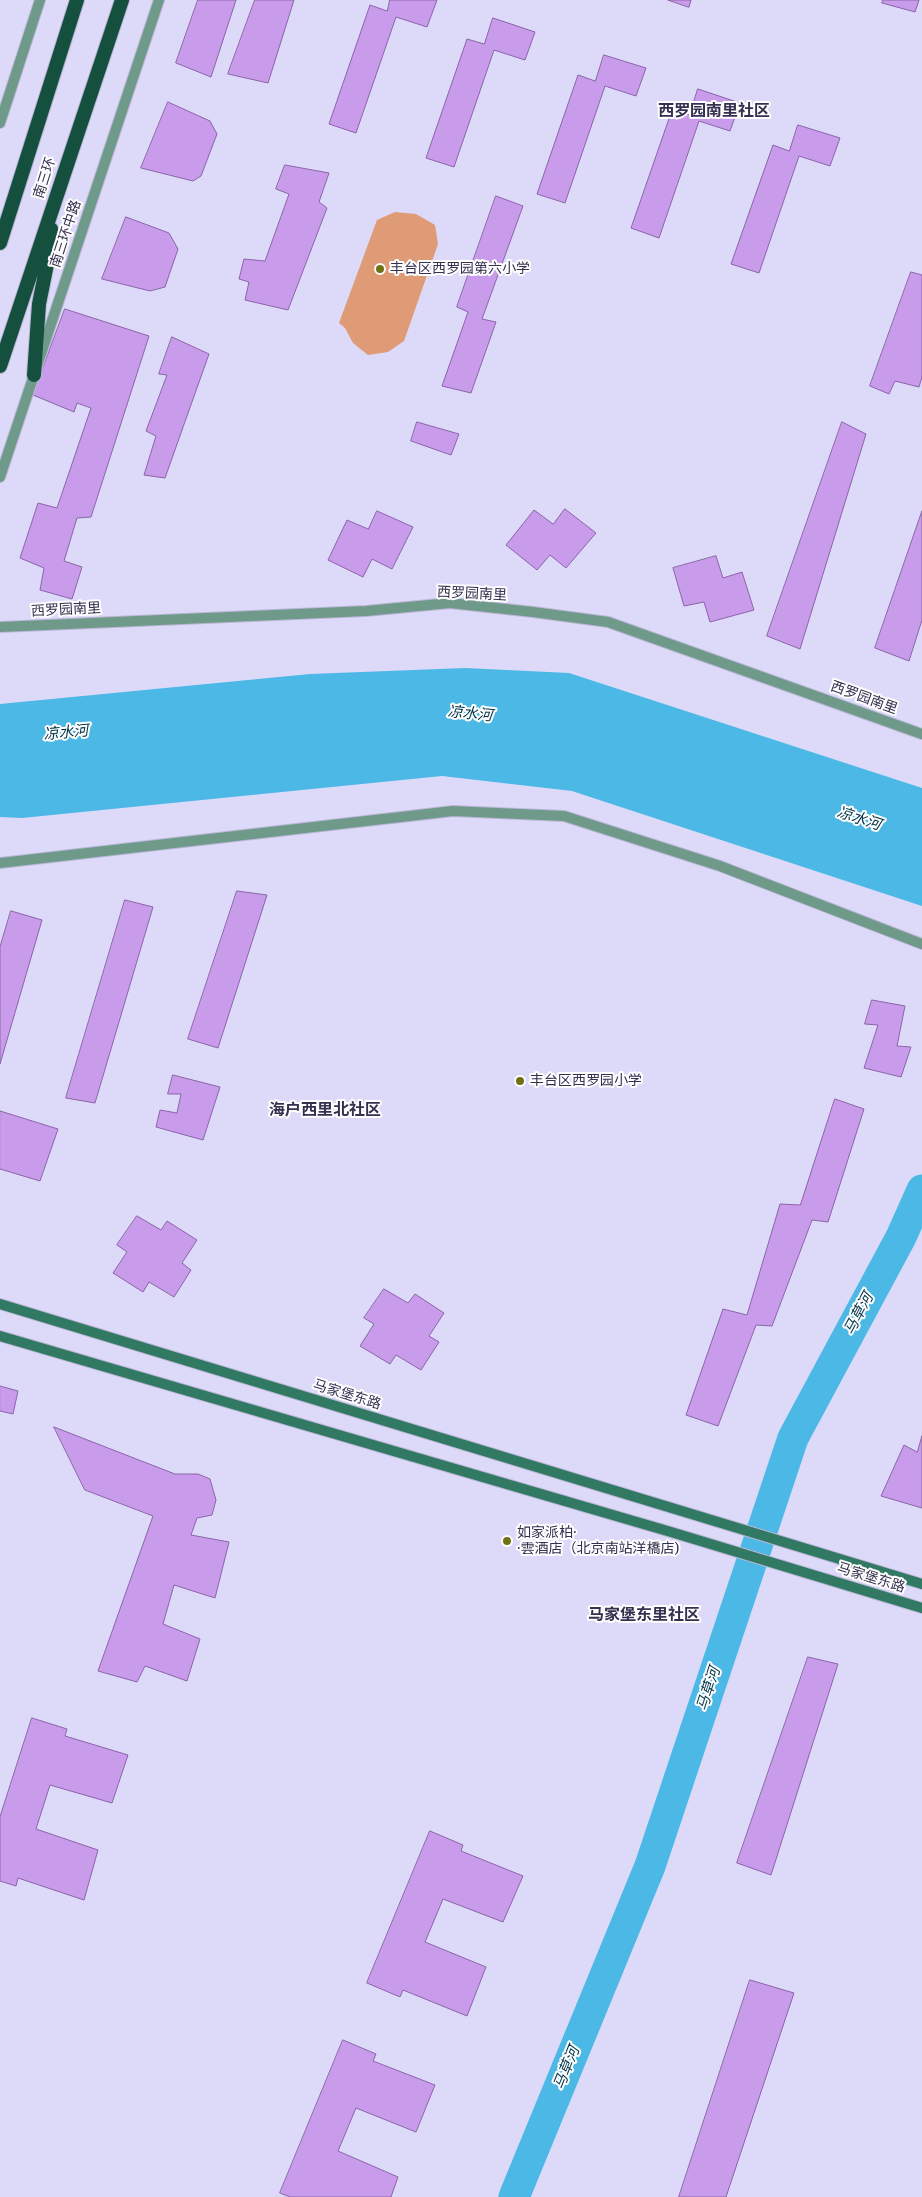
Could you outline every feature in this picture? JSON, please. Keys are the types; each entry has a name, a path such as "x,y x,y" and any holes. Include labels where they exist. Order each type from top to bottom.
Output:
{"highway":[{"name":"南三环","path":"0,243 77,0"},
{"name":"南三环","path":"0,366 122,0"},
{"path":"34,375 39,304 49,254 52,211"}],"main road":[{"name":"马家堡东路","path":"0,1304 922,1584"},
{"name":"马家堡东路","path":"0,1336 671,1532 922,1608"}],"street":[{"path":"0,122 40,0"},
{"name":"南三环中路","path":"0,476 159,0"},
{"name":"西罗园南里","path":"0,627 366,611 450,603 534,612 608,622 922,734"},
{"path":"0,863 452,811 564,816 720,866 922,944"}],"shaded area":[{"path":"395,212 416,214 435,225 438,244 404,341 388,352 368,355 353,343 345,328 339,323 377,220"}],"water":[{"name":"凉水河","path":"465,668 569,673 922,788 922,906 572,791 442,776 22,818 0,817 0,704 310,674"}],"building":[{"path":"198,0 236,0 211,77 176,63"},
{"path":"255,0 294,0 268,83 228,74"},
{"path":"390,0 437,0 427,27 396,17 356,133 329,124 370,5 387,11"},
{"path":"668,0 691,0 689,7"},
{"path":"883,0 919,0 915,12 882,3"},
{"path":"493,18 535,32 525,60 494,50 454,167 426,158 467,39 484,44"},
{"path":"604,55 646,68 636,96 605,86 565,203 537,194 578,75 595,81"},
{"path":"698,89 740,103 730,131 699,121 659,238 631,228 672,110 689,115"},
{"path":"168,102 210,121 217,134 201,176 193,181 141,168"},
{"path":"798,125 840,138 830,166 799,156 759,273 731,264 773,145 789,151"},
{"path":"285,165 329,173 319,202 327,208 288,310 245,300 249,282 239,279 244,259 265,261 289,194 276,189"},
{"path":"496,196 523,206 482,319 496,322 471,393 442,386 468,312 457,307"},
{"path":"126,217 169,233 178,249 165,287 150,291 102,279"},
{"path":"911,272 922,275 922,377 919,387 895,381 889,394 870,386"},
{"path":"65,309 149,336 91,517 77,518 64,561 82,567 72,599 40,590 44,568 20,558 38,503 57,508 91,408 77,403 74,412 33,395"},
{"path":"172,337 209,354 165,478 144,475 156,436 146,431 167,375 159,374"},
{"path":"417,422 459,434 451,455 411,441"},
{"path":"842,422 866,434 800,649 767,636"},
{"path":"565,509 596,533 566,568 550,555 537,570 506,545 534,510 553,524"},
{"path":"377,511 413,527 392,569 372,559 363,577 328,560 347,520 368,529"},
{"path":"922,511 922,620 909,661 875,648"},
{"path":"716,556 723,578 742,572 754,610 710,622 704,602 684,606 673,568"},
{"path":"237,891 267,895 218,1048 188,1039"},
{"path":"125,900 153,907 95,1103 66,1098"},
{"path":"11,911 42,920 0,1064 0,947"},
{"path":"872,1000 905,1006 897,1046 911,1047 901,1077 864,1068 878,1025 865,1024"},
{"path":"173,1075 220,1087 203,1140 156,1127 160,1110 177,1113 181,1094 168,1094"},
{"path":"835,1099 864,1109 828,1222 812,1220 772,1326 756,1325 718,1426 686,1415 723,1309 747,1315 780,1204 800,1205"},
{"path":"0,1111 58,1129 40,1181 0,1169"},
{"path":"137,1216 161,1230 167,1221 197,1240 182,1263 191,1270 174,1297 149,1282 143,1292 113,1273 127,1252 117,1245"},
{"path":"384,1289 408,1303 415,1294 444,1313 429,1336 439,1342 421,1370 396,1355 390,1364 360,1346 374,1324 364,1318"},
{"path":"0,1386 18,1391 13,1414 0,1411"},
{"path":"54,1427 175,1474 198,1474 210,1479 216,1500 212,1515 197,1518 191,1535 229,1542 215,1598 174,1585 163,1624 200,1639 187,1681 145,1666 137,1682 98,1671 153,1516 85,1490"},
{"path":"922,1436 922,1508 881,1496 904,1445 917,1452"},
{"path":"808,1657 838,1664 771,1875 737,1863"},
{"path":"32,1718 67,1729 65,1736 128,1755 112,1803 50,1785 36,1829 98,1850 84,1900 18,1878 16,1886 0,1881 0,1817"},
{"path":"430,1831 463,1845 461,1851 523,1876 503,1922 443,1899 425,1942 486,1967 467,2016 403,1990 400,1997 367,1983"},
{"path":"750,1980 794,1993 726,2197 679,2197"},
{"path":"343,2040 376,2054 373,2061 435,2085 416,2132 356,2108 338,2151 398,2177 391,2197 290,2197 280,2193"}],"waterway":[{"name":"马草河","path":"514,2197 650,1866 793,1438 901,1237 922,1190"}],"place":[{"name":"丰台区西罗园第六小学","path":"380,269"},
{"name":"丰台区西罗园小学","path":"520,1081"},
{"name":"如家派柏· ·雲酒店（北京南站洋橋店)","path":"507,1541"}],"district":[{"name":"西罗园南里社区","path":"714,111"},
{"name":"海户西里北社区","path":"325,1110"},
{"name":"马家堡东里社区","path":"644,1615"}]}
